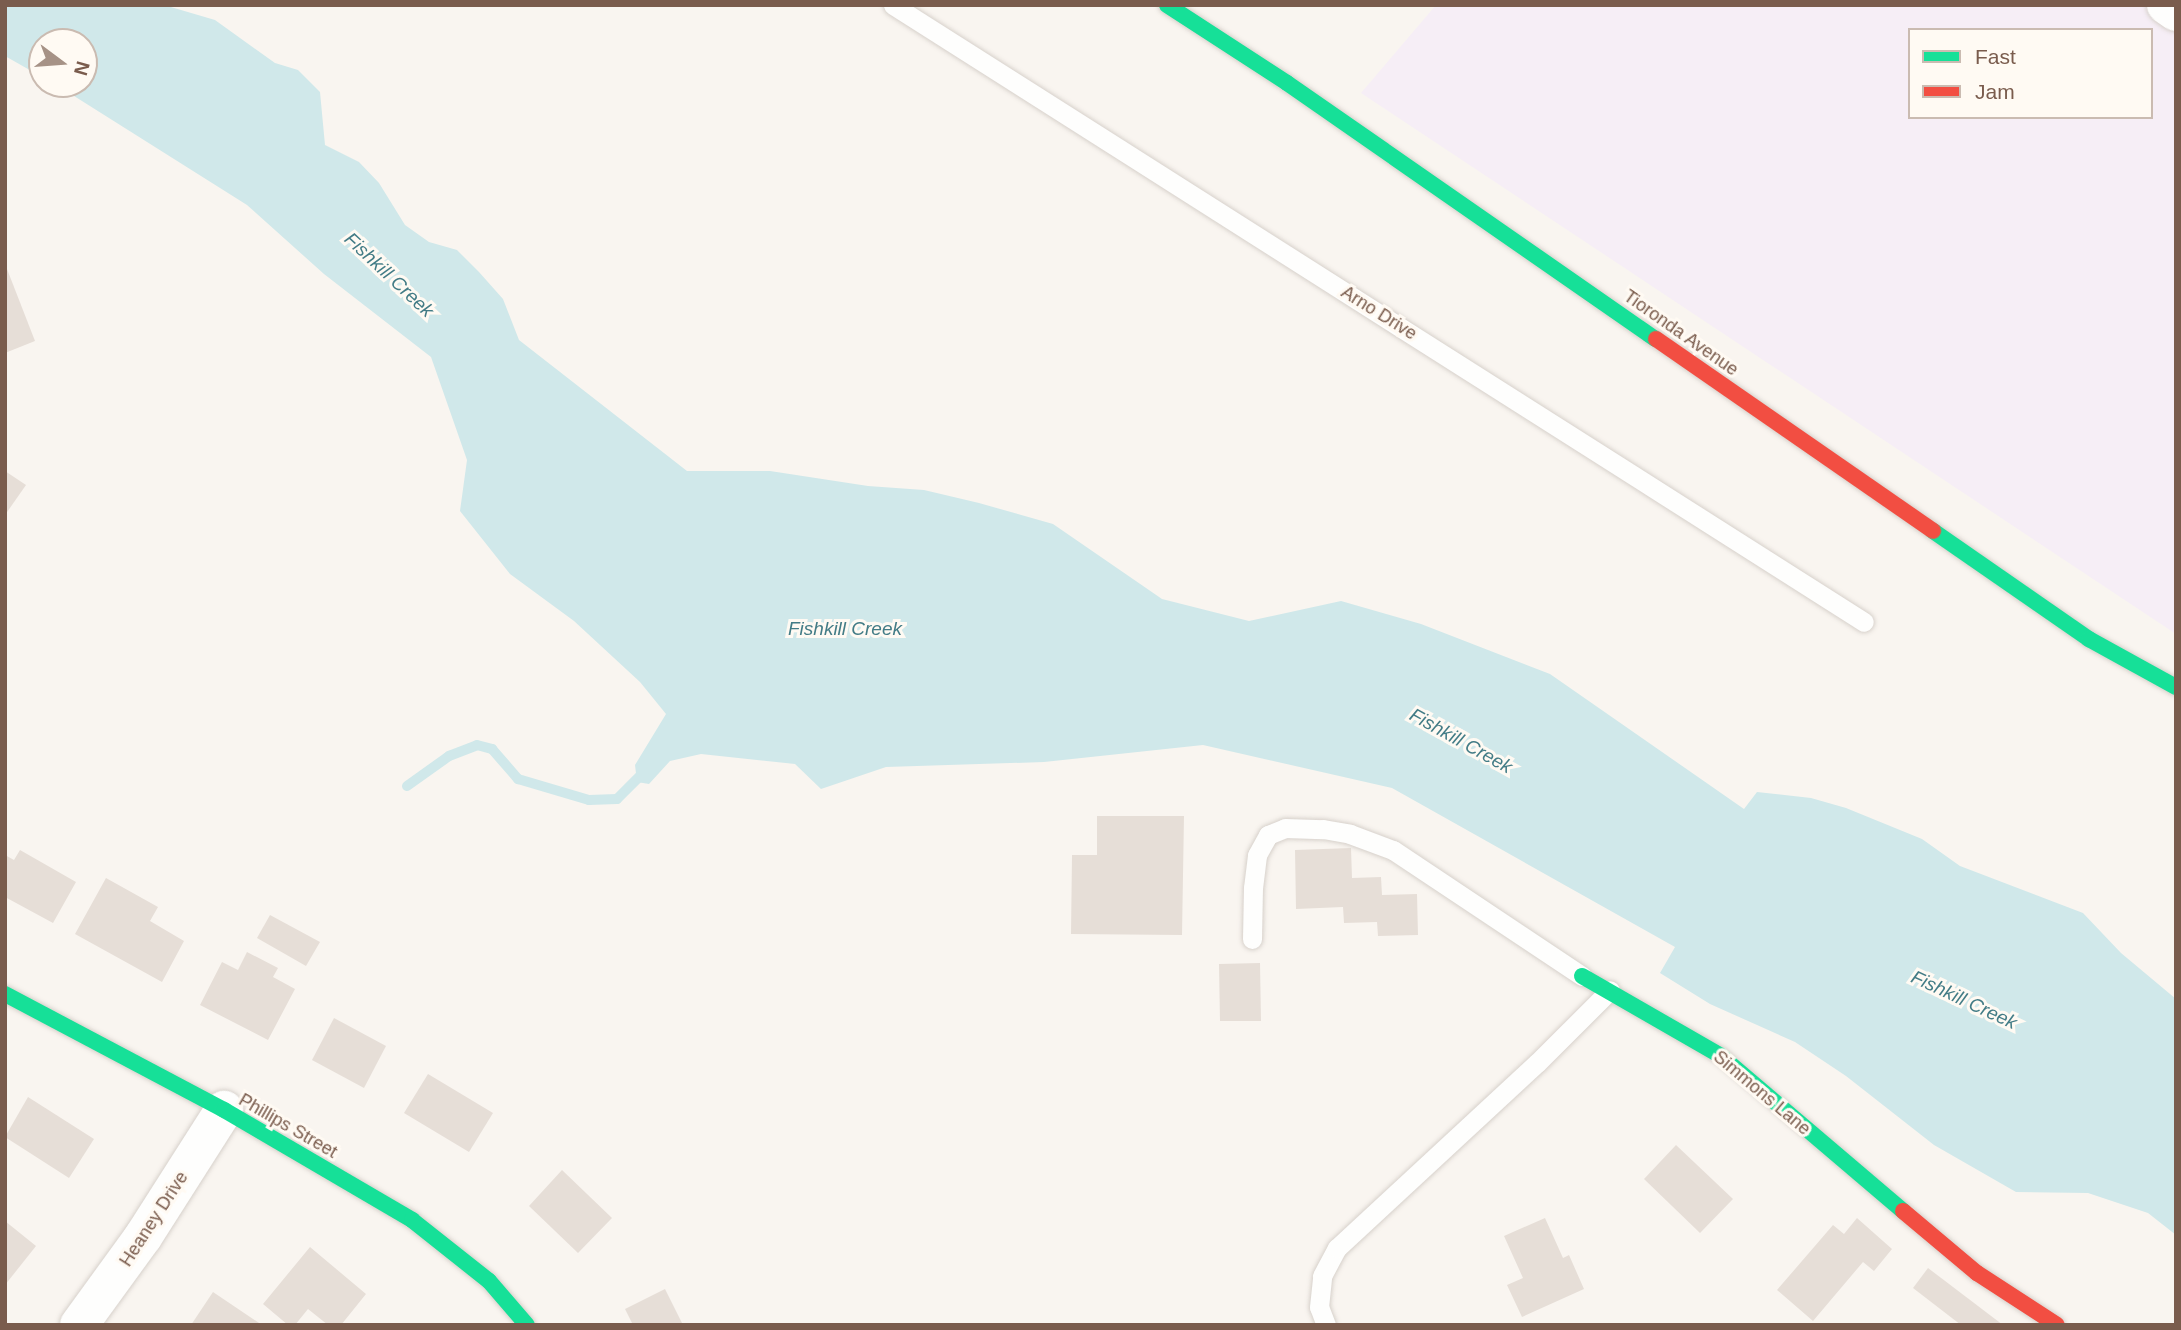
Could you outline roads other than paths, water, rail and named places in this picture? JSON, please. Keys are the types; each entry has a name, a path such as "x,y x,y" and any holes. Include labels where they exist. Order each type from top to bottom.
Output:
{"street":[{"name":"Tioronda Avenue","path":"1167,5 1287,83 2089,639 2176,687"},
{"path":"2166,5 2176,12"},
{"name":"Simmons Lane","path":"1582,976 1721,1056 1977,1273 2057,1325"},
{"name":"Phillips Street","path":"5,994 224,1110 412,1220 489,1281 527,1325"},
{"name":"Heaney Drive","path":"79,1325 143,1237 224,1110"}],"lane":[{"name":"Arno Drive","path":"893,5 1864,622"},
{"name":"Simmons Lane","path":"1252,939 1252,888 1257,855 1268,835 1286,828 1323,829 1377,842 1434,876 1582,976"},
{"path":"1326,1325 1319,1307 1322,1276 1337,1248 1537,1063 1610,990"}],"water":[{"name":"Fishkill Creek","path":"5,5 164,5 215,20 275,63 298,70 320,92 325,145 359,162 379,183 405,225 429,242 457,250 479,272 503,299 519,340 687,471 770,471 868,486 924,490 979,503 1053,524 1162,599 1249,621 1341,601 1421,624 1550,674 1744,809 1757,792 1811,798 1846,808 1922,839 1960,866 2083,913 2121,953 2176,999 2176,1235 2148,1213 2088,1193 2016,1192 1934,1145 1846,1076 1795,1042 1710,1004 1660,973 1675,947 1392,788 1203,745 1044,762 886,767 821,789 795,764 701,754 670,761 649,784 637,782 635,765 666,714 640,682 574,621 510,574 460,511 467,460 431,357 324,274 247,205 77,98 98,98 98,28 28,28 28,69 5,56"}],"waterway":[{"path":"407,786 449,756 477,745 492,749 518,779 589,800 617,799 644,772"}]}
